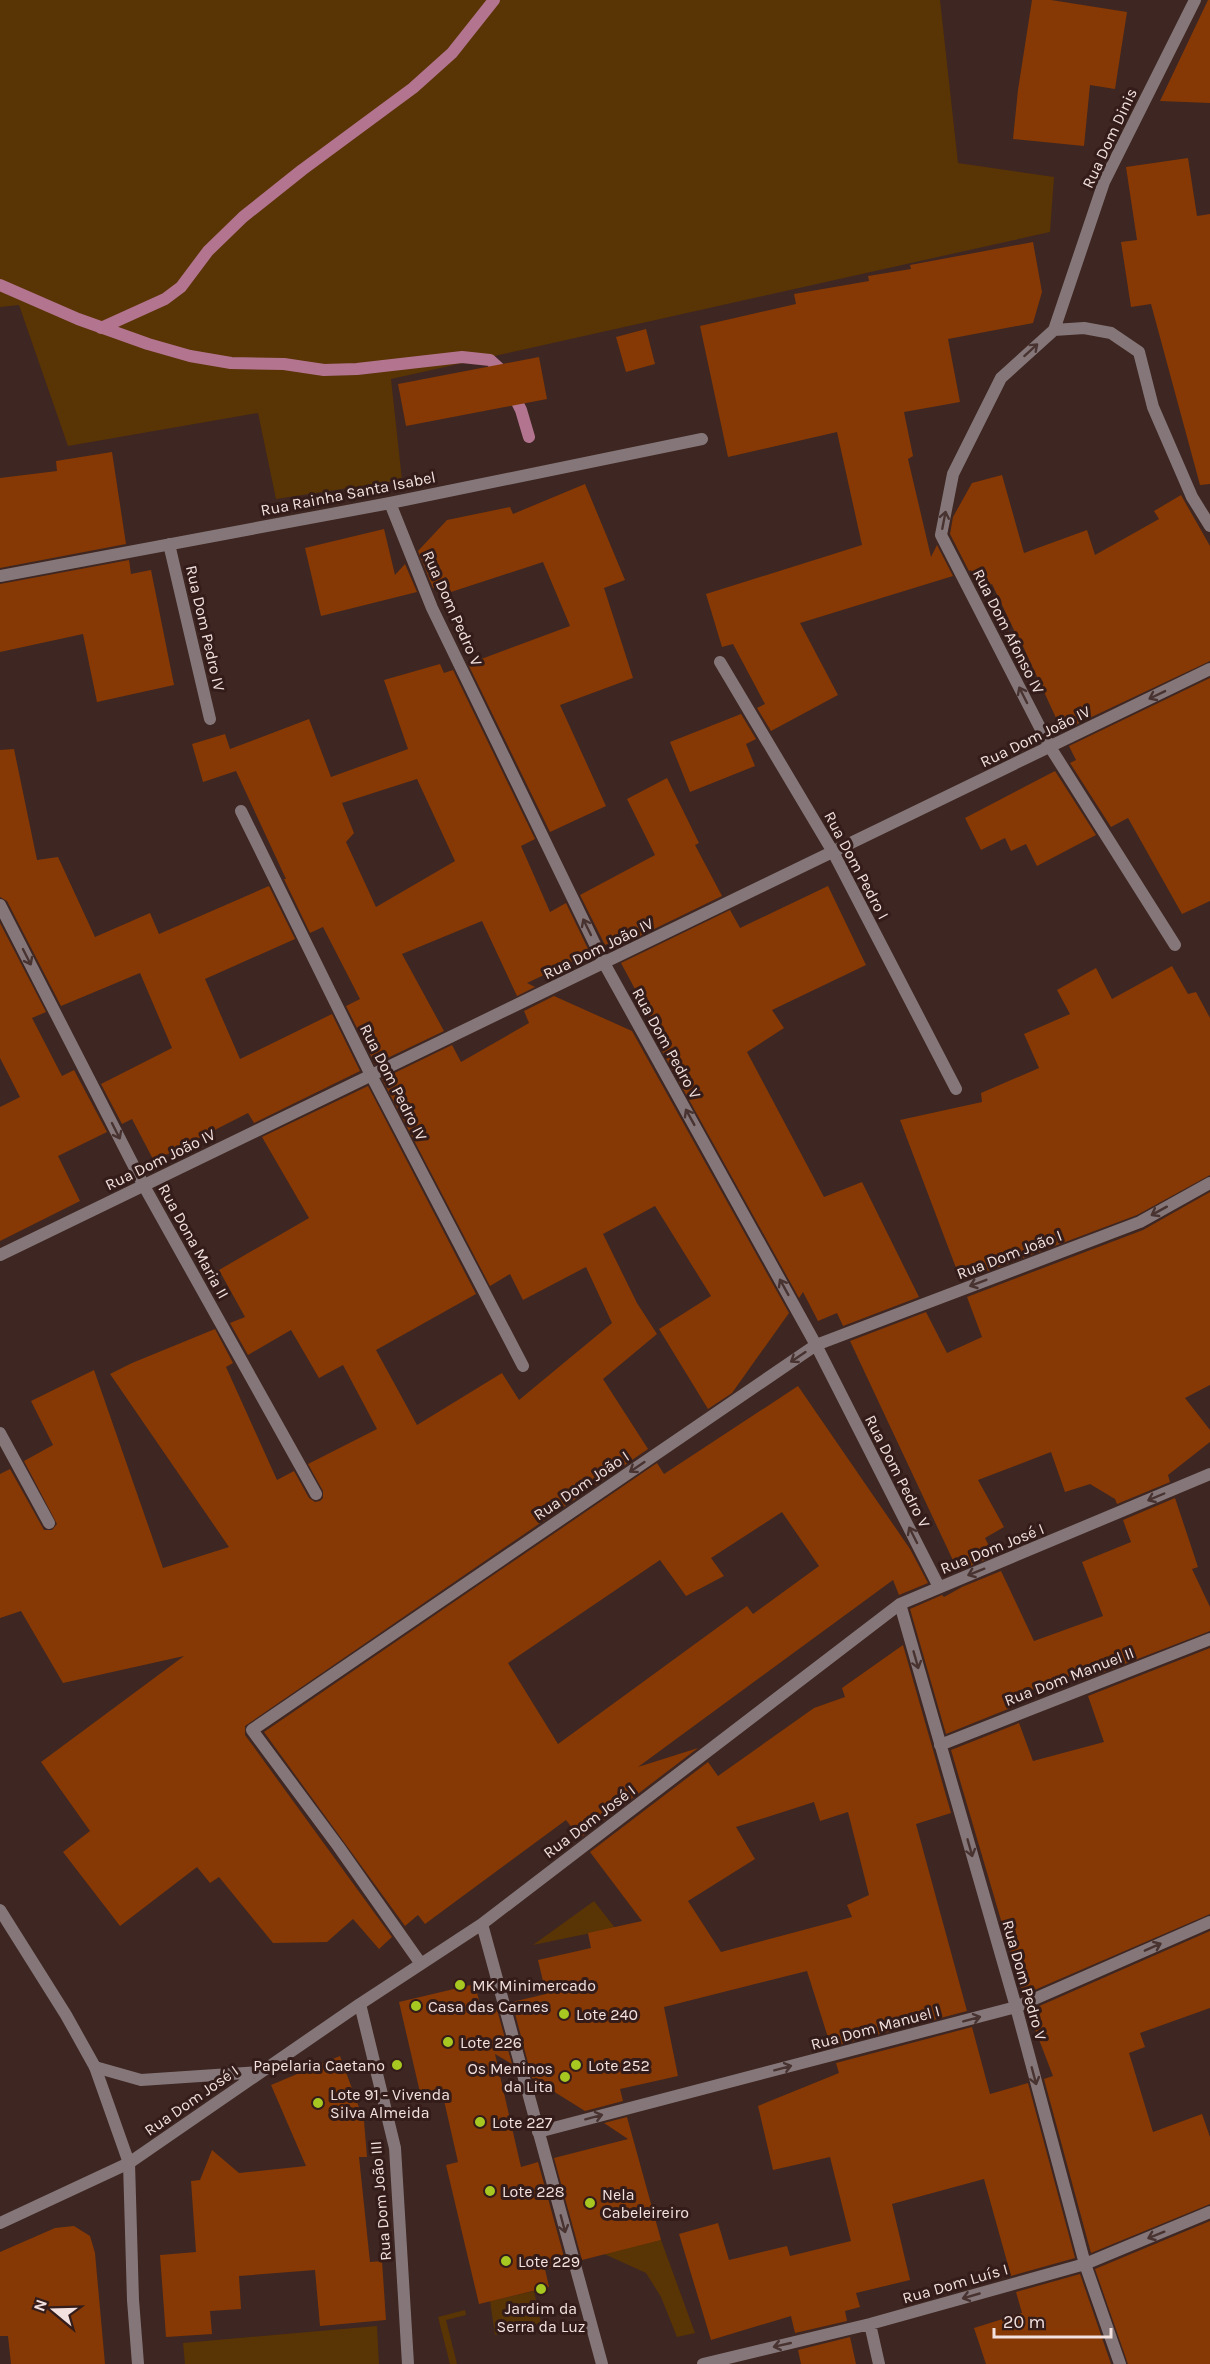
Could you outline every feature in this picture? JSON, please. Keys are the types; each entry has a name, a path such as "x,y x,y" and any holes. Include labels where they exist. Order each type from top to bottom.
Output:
{"street":[{"name":"Rua Dom Dinis","path":"1053,330 1104,182 1195,0"},
{"path":"1053,330 1084,327 1111,333 1139,352 1153,407 1192,497 1210,526"},
{"name":"Rua Dom Afonso IV","path":"1053,330 1001,378 953,474 941,535 1050,747 1175,945"},
{"name":"Rua Rainha Santa Isabel","path":"0,576 390,503 702,439"},
{"name":"Rua Dom Pedro V","path":"390,503 432,608 604,963 816,1345 939,1587"},
{"name":"Rua Dom Pedro IV","path":"169,544 210,719"},
{"name":"Rua Dom Pedro I","path":"720,662 833,852 956,1089"},
{"name":"Rua Dom João IV","path":"0,1255 1210,669"},
{"name":"Rua Dom Pedro IV","path":"241,811 371,1075 523,1366"},
{"name":"Rua Dona Maria II","path":"0,905 144,1186 316,1494"},
{"name":"Rua Dom João I","path":"421,1964 338,1846 252,1730 816,1345 1140,1222 1210,1183"},
{"path":"0,1433 49,1523"},
{"name":"Rua Dom José I","path":"0,2223 129,2163 360,2004 482,1924 900,1604 1210,1474"},
{"name":"Rua Dom Pedro V","path":"900,1604 1016,2007 1084,2264 1120,2364"},
{"name":"Rua Dom Manuel II","path":"940,1744 1210,1639"},
{"path":"0,1910 66,2015 95,2067 129,2163 138,2364"},
{"name":"Rua Dom Manuel I","path":"538,2132 1016,2007 1210,1922"},
{"path":"482,1924 602,2364"},
{"name":"Rua Dom João III","path":"360,2004 395,2148 408,2364"},
{"path":"95,2067 141,2080 260,2072"},
{"name":"Rua Dom Luís I","path":"703,2364 870,2324 1084,2264 1210,2212"},
{"path":"870,2324 879,2364"}],"shaded area":[{"path":"0,0 940,0 958,163 1054,177 1050,232 391,379 402,480 276,499 258,413 68,446 19,305 0,307"},
{"path":"594,1901 615,1928 533,1945"},
{"path":"661,2240 695,2333 677,2337 661,2297 646,2273 602,2253"},
{"path":"534,2291 541,2323 495,2335 490,2301"},
{"path":"465,2310 466,2315 446,2320 457,2364 450,2364 438,2317"},
{"path":"377,2326 379,2364 185,2364 183,2343"}],"building":[{"path":"1032,0 1051,0 1127,12 1115,89 1090,85 1084,146 1013,139"},
{"path":"1210,0 1210,103 1160,101"},
{"path":"1188,158 1197,216 1210,214 1210,484 1200,485 1151,304 1131,307 1121,242 1137,240 1126,167"},
{"path":"1033,242 1042,292 1033,323 948,339 960,402 904,412 913,456 908,459 931,557 937,545 953,576 800,623 838,695 771,731 757,708 765,704 733,644 722,647 706,594 862,545 837,432 728,457 700,326 796,304 794,294 869,281 868,276 911,269 910,265"},
{"path":"646,329 655,364 626,372 616,337"},
{"path":"539,357 547,399 406,426 398,384"},
{"path":"112,452 126,544 0,568 0,478 57,471 56,461"},
{"path":"1002,475 1024,553 1087,530 1095,555 1159,519 1154,511 1181,495 1210,546 1210,661 1062,731 992,584 978,589 971,570 969,571 950,534 953,517 972,483"},
{"path":"585,484 625,580 604,588 633,678 560,705 606,806 550,832 468,664 570,626 543,562 451,592 448,584 433,588 418,551 447,520 510,507 513,514"},
{"path":"384,529 395,575 405,564 417,592 321,616 305,548"},
{"path":"129,560 131,574 151,570 174,685 97,702 83,634 0,652 0,584"},
{"path":"440,664 444,673 453,670 535,839 521,846 550,912 566,903 590,953 527,983 535,987 517,996 482,921 402,954 444,1031 375,1064 346,1006 360,999 323,927 310,933 236,771 203,782 192,744 225,734 230,749 309,719 331,777 408,749 384,680","holes":["417,779 455,861 376,907 346,842 354,833 342,803"]},
{"path":"1210,678 1210,901 1182,914 1128,818 1111,827 1070,763 1076,760 1069,746"},
{"path":"741,714 756,739 746,744 755,766 690,792 670,742"},
{"path":"14,749 37,860 58,857 95,937 150,913 159,934 269,886 295,939 205,979 240,1059 332,1014 360,1071 254,1123 248,1113 154,1161 132,1119 122,1124 101,1084 172,1048 140,973 61,1006 7,901 0,897 0,750"},
{"path":"1055,771 1096,835 1037,866 1026,844 1011,851 1005,838 981,850 965,818"},
{"path":"667,778 699,843 695,845 722,896 613,949 610,943 605,945 580,895 655,855 627,799"},
{"path":"828,886 866,965 772,1010 784,1028 747,1052 824,1197 862,1182 919,1297 843,1326 837,1313 818,1321 803,1292 799,1298 657,1042 665,1045 621,963 730,910 740,928"},
{"path":"0,923 46,1012 32,1018 62,1076 74,1070 107,1132 58,1156 80,1201 0,1241 0,1107 20,1097 0,1058"},
{"path":"1172,966 1188,994 1196,992 1210,1018 1210,1175 1137,1215 961,1281 900,1120 982,1102 981,1093 1039,1068 1024,1034 1070,1014 1057,990 1096,968 1112,999"},
{"path":"554,996 632,1031 789,1313 732,1393 708,1409 659,1329 711,1296 655,1206 603,1234 637,1303 657,1334 603,1379 648,1449 245,1726 245,1735 392,1937 379,1949 353,1919 327,1942 273,1943 219,1877 210,1883 197,1867 120,1926 63,1852 90,1831 41,1762 184,1656 63,1683 21,1611 0,1618 0,1474 10,1469 44,1530 52,1530 57,1524 24,1461 53,1445 31,1401 94,1370 163,1568 229,1547 110,1374 215,1329 233,1363 226,1367 277,1480 294,1471 309,1498 315,1502 320,1501 323,1498 323,1491 308,1464 377,1429 343,1365 319,1378 291,1330 248,1355 230,1323 245,1317 219,1270 309,1218 262,1137 368,1086 476,1294 376,1350 417,1425 502,1373 519,1400 612,1323 586,1267 523,1300 510,1274 490,1286 382,1079 452,1045 461,1062 529,1023 524,1011"},
{"path":"1210,1192 1210,1385 1185,1398 1210,1430 1210,1442 1168,1475 1170,1482 1117,1504 1115,1499 1090,1484 1065,1492 1051,1452 978,1480 1004,1527 985,1538 994,1556 958,1571 850,1341 926,1312 947,1353 982,1337 967,1297 1143,1230"},
{"path":"798,1386 910,1549 928,1583 899,1595 893,1580 638,1767 698,1748 580,1838 566,1820 425,1924 418,1915 405,1926 264,1732 657,1463 664,1474","holes":["782,1512 819,1566 753,1614 747,1606 558,1744 508,1663 660,1560 686,1596 724,1576 711,1558"]},
{"path":"1175,1498 1198,1567 1192,1569 1210,1607 1210,1631 1083,1680 1080,1672 1010,1698 1013,1707 946,1734 910,1609 942,1595 944,1597 1001,1571 1034,1641 1103,1616 1082,1562 1131,1542 1123,1520"},
{"path":"903,1645 951,1813 916,1824 967,2011 831,2047 807,1971 664,2007 678,2076 620,2089 623,2101 585,2111 532,2078 512,2002 546,1994 538,1960 591,1948 588,1933 642,1921 590,1852 708,1762 718,1776 814,1708 845,1697 842,1688","holes":["814,1802 820,1821 848,1812 869,1895 847,1905 852,1917 721,1952 688,1901 755,1859 736,1827"]},
{"path":"1210,1648 1210,1914 1023,1995 951,1750 1019,1723 1033,1761 1104,1742 1088,1696"},
{"path":"1210,1931 1210,2008 1140,2033 1145,2047 1129,2053 1153,2132 1202,2114 1210,2137 1210,2204 1091,2253 1044,2079 1053,2076 1028,2011"},
{"path":"475,1984 481,2009 496,2006 512,2064 495,2054 521,2167 538,2162 566,2264 545,2269 549,2287 479,2304 446,2165 458,2162 443,2096 422,2101 399,2002"},
{"path":"972,2027 990,2094 1028,2083 1075,2258 1011,2276 984,2179 892,2204 910,2280 856,2293 860,2307 845,2311 847,2321 795,2333 791,2316 711,2340 679,2234 718,2223 729,2260 787,2246 790,2256 851,2241 830,2157 773,2170 758,2106 839,2073 836,2063"},
{"path":"340,2056 364,2121 367,2157 359,2157 370,2262 382,2261 386,2320 320,2326 315,2270 239,2276 241,2309 210,2311 212,2334 166,2337 160,2255 196,2252 191,2181 200,2180 212,2150 239,2173 306,2166 271,2085"},
{"path":"627,2117 661,2240 582,2260 554,2158 628,2139 604,2123"},
{"path":"1210,2221 1210,2364 1128,2364 1095,2269"},
{"path":"74,2226 90,2236 95,2253 105,2364 11,2364 8,2336 0,2336 0,2252 55,2228"},
{"path":"1080,2274 1111,2364 986,2364 974,2328 1022,2313 1016,2292"},
{"path":"850,2337 856,2364 801,2364 798,2350"}],"waterway":[{"path":"101,328 165,299 181,287 208,251 243,217 413,88 452,53 494,0"},
{"path":"0,285 78,319 148,344 190,356 231,363 284,364 324,370 357,369 462,357 490,360 501,370 521,410 529,437"}],"place":[{"name":"MK Minimercado","path":"460,1985"},
{"name":"Casa das Carnes","path":"416,2006"},
{"name":"Lote 240","path":"564,2014"},
{"name":"Lote 226","path":"448,2042"},
{"name":"Papelaria Caetano","path":"397,2065"},
{"name":"Lote 252","path":"576,2065"},
{"name":"Os Meninos da Lita","path":"565,2077"},
{"name":"Lote 91 - Vivenda Silva Almeida","path":"318,2103"},
{"name":"Lote 227","path":"480,2122"},
{"name":"Lote 228","path":"490,2191"},
{"name":"Nela Cabeleireiro","path":"590,2203"},
{"name":"Lote 229","path":"506,2261"},
{"name":"Jardim da Serra da Luz","path":"541,2289"}]}
